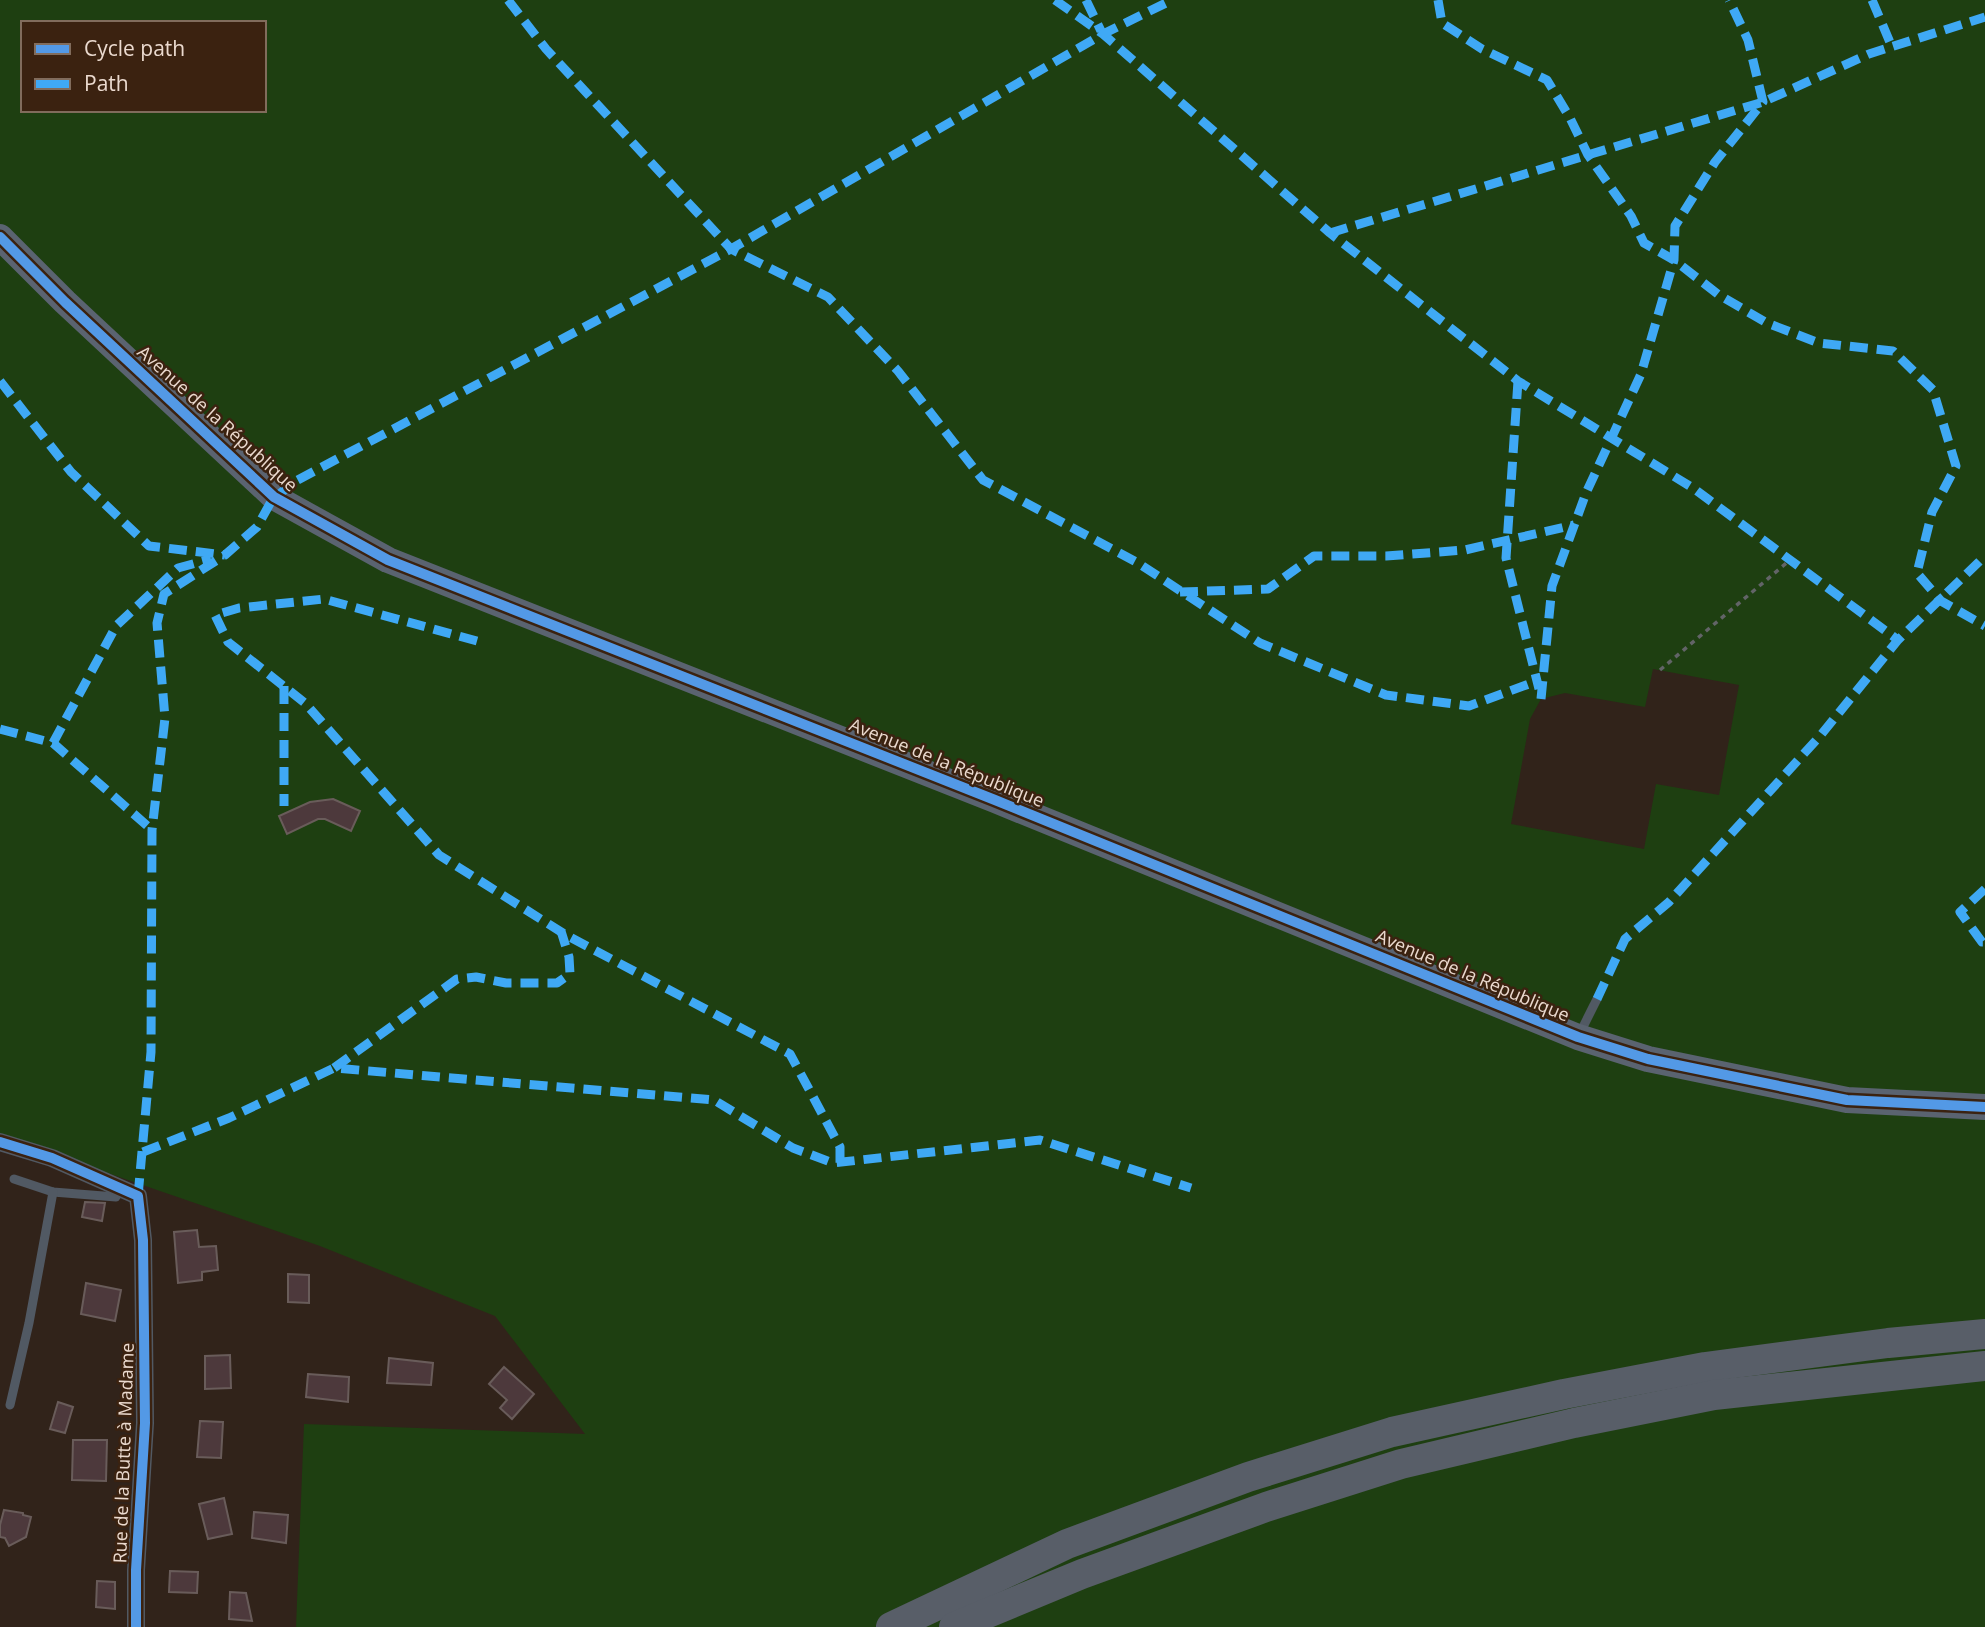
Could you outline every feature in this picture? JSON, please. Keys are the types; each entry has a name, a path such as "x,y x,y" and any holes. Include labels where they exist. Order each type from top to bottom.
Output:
{"highway":[{"path":"891,1627 1067,1545 1248,1477 1392,1432 1564,1394 1705,1367 1888,1343 1985,1334"},
{"path":"954,1627 1108,1564 1266,1507 1401,1464 1574,1423 1714,1395 1985,1366"}],"main road":[{"name":"Avenue de la République","path":"0,237 65,302 274,497 388,560 982,795 1578,1037 1648,1059 1847,1100 1985,1107"}],"street":[{"path":"0,1142 52,1158 120,1188"},
{"name":"Rue de la Butte à Madame","path":"120,1188 138,1196 143,1240 145,1423 136,1570 136,1627"}],"lane":[{"path":"1578,1037 1597,999"},
{"path":"14,1179 53,1192 116,1197 120,1188"},
{"path":"10,1405 29,1323 53,1192"}],"path":[{"path":"1660,670 1790,560"}],"green space":[{"path":"0,0 1985,0 1985,1627 296,1627 304,1424 585,1434 495,1316 320,1246 0,1136","holes":["1653,669 1739,685 1719,795 1656,784 1644,849 1511,824 1530,719 1541,699 1565,693 1645,707"]}],"building":[{"path":"333,799 360,811 351,831 325,819 318,819 287,834 279,816 310,802"},
{"path":"85,1202 105,1203 102,1221 82,1217"},
{"path":"197,1230 199,1247 216,1246 218,1270 202,1272 202,1280 178,1283 174,1232"},
{"path":"288,1274 309,1275 309,1303 288,1302"},
{"path":"86,1283 121,1290 115,1321 81,1314"},
{"path":"230,1355 231,1388 205,1389 205,1356"},
{"path":"389,1358 433,1363 431,1385 387,1383"},
{"path":"504,1367 534,1394 512,1419 500,1408 507,1400 489,1384"},
{"path":"308,1374 349,1377 348,1402 306,1397"},
{"path":"58,1402 73,1407 65,1433 50,1429"},
{"path":"200,1421 223,1422 221,1458 197,1457"},
{"path":"73,1440 107,1440 106,1481 72,1480"},
{"path":"224,1498 232,1534 208,1539 199,1504"},
{"path":"4,1510 31,1517 26,1537 9,1546 5,1538 0,1537"},
{"path":"254,1512 288,1515 286,1543 252,1538"},
{"path":"170,1571 198,1572 197,1593 169,1592"},
{"path":"97,1581 115,1582 115,1609 96,1607"},
{"path":"230,1592 246,1593 252,1621 229,1619"}],"marked path":[{"path":"508,0 546,49 731,249 828,297 898,371 983,480 1138,563 1260,643 1386,695 1469,706 1537,681"},
{"path":"1055,0 1103,34 1330,233 1518,381 1693,488 1898,640"},
{"path":"1086,0 1101,31"},
{"path":"138,1196 151,1052 152,830 165,718 157,623 164,594 225,555 257,527 272,500 294,482 731,249 1103,34 1172,0"},
{"path":"1438,0 1442,23 1482,49 1547,80 1588,155 1631,216 1644,243 1674,260 1719,295 1767,323 1819,343 1893,351 1933,390 1956,466 1932,512 1917,573 1941,601 1985,626"},
{"path":"1541,699 1552,586 1586,493 1641,374 1674,260 1675,226 1715,162 1763,102 1748,40 1729,0"},
{"path":"1872,0 1892,47"},
{"path":"1330,233 1763,102 1869,54 1985,17"},
{"path":"0,381 71,472 149,546 225,555"},
{"path":"1518,381 1506,558 1539,689"},
{"path":"1180,592 1268,589 1314,556 1386,556 1465,550 1574,525"},
{"path":"1597,999 1625,939 1669,902 1820,736 1898,640 1985,556"},
{"path":"53,743 116,626 178,568 211,559"},
{"path":"477,641 324,599 239,608 215,615 228,642 305,703 439,855 566,935 790,1054 840,1147 840,1163"},
{"path":"284,686 284,806"},
{"path":"0,729 53,743 152,830"},
{"path":"1985,889 1960,912 1982,942 1985,942"},
{"path":"334,1068 457,979 476,977 506,983 557,983 570,974 569,957 561,931"},
{"path":"143,1152 229,1118 334,1068 714,1100 793,1148 833,1163 1040,1140 1191,1188"}],"cycle path":[{"path":"0,237 65,302 274,497 388,560 995,800 1578,1037 1648,1059 1847,1100 1985,1107"},
{"path":"0,1142 52,1158 138,1196 143,1240 145,1423 136,1570 136,1627"}]}
